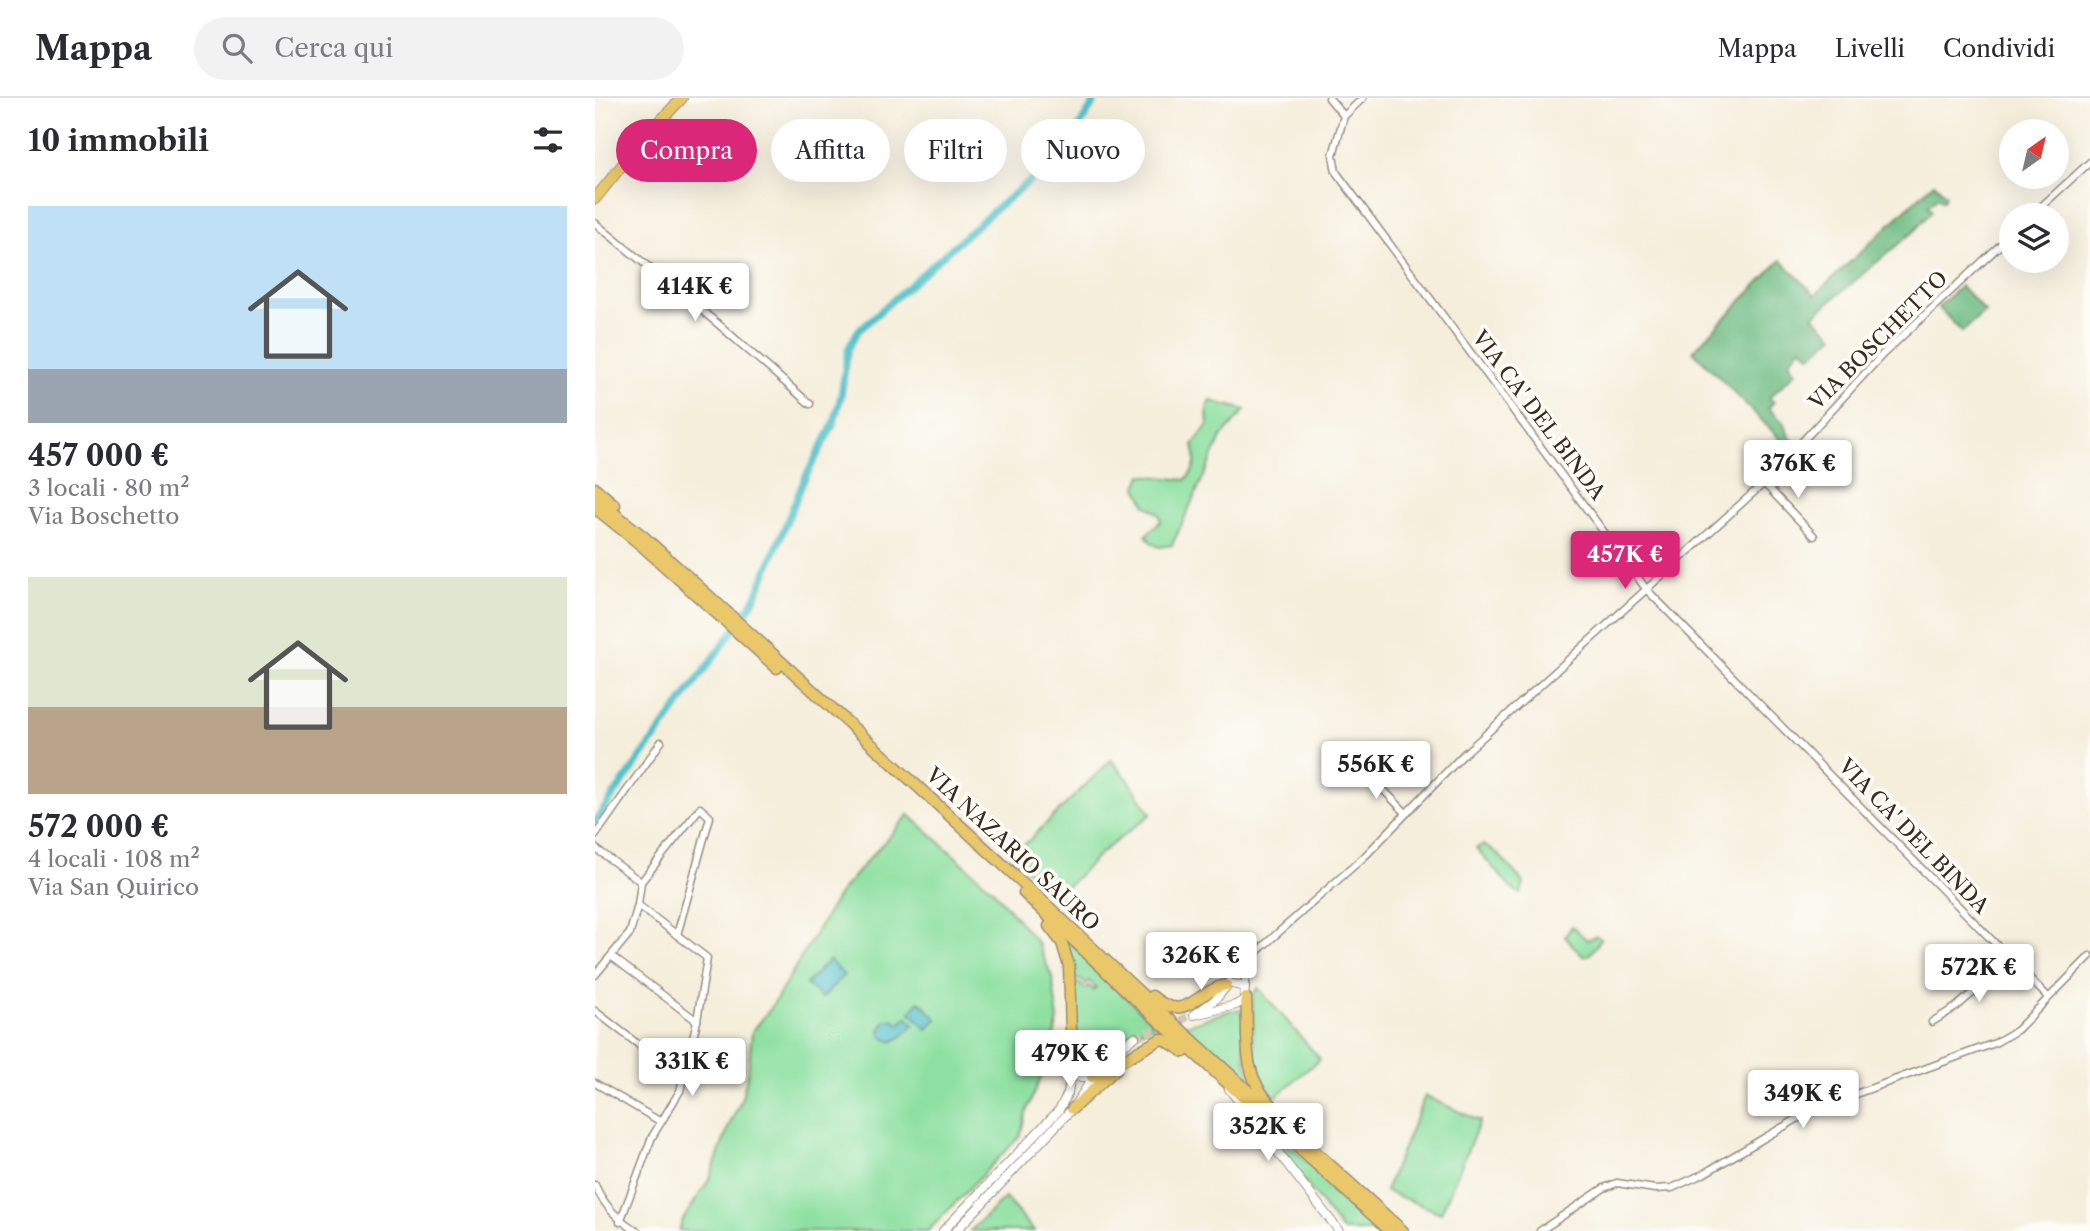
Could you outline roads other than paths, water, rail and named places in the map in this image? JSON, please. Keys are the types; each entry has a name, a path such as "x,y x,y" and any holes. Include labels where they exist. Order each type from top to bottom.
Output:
{"highway":[{"path":"595,488 622,512 643,536"},
{"name":"VIA NAZARIO SAURO","path":"595,498 643,536 731,621 740,634 1011,880 1102,969 1390,1231"},
{"name":"VIA NAZARIO SAURO","path":"595,508 762,644 1403,1231"},
{"path":"595,517 668,569"},
{"path":"1011,880 1056,934 1065,953 1070,979 1072,1065"},
{"path":"1136,989 1144,990 1157,1001 1177,1009 1217,986 1227,984"},
{"path":"1245,993 1247,1055 1252,1076 1264,1098 1277,1111 1278,1118"},
{"path":"1092,1077 1161,1039 1221,1078"},
{"path":"1072,1110 1126,1059"}],"main road":[{"path":"595,199 644,138 682,98"}],"street":[{"path":"1329,98 1345,116 1363,98"},
{"name":"VIA CA' DEL BINDA","path":"1345,116 1333,155 1336,172 1647,590 2048,997"},
{"path":"2045,203 2090,162"},
{"path":"595,223 810,404"},
{"name":"VIA BOSCHETTO","path":"1227,984 1235,971 1365,856 1455,761 1763,483 1884,354 1999,245"},
{"path":"1763,483 1814,536"},
{"path":"595,836 661,742"},
{"path":"1366,772 1405,812"},
{"path":"595,975 630,933 641,882 700,808 709,817 677,935"},
{"path":"595,848 641,882"},
{"path":"620,1222 652,1137 680,1091 697,1021 706,958 638,905"},
{"path":"611,956 697,1021"},
{"path":"1540,1231 1604,1188 1618,1183 1655,1189 1672,1188 1703,1174 1812,1110 1995,1043 2017,1030 2090,956"},
{"path":"1245,993 1227,984 1219,996 1194,1015 1236,1005 1245,993 1245,967 1250,959"},
{"path":"1932,1022 1956,1007 1988,980 2016,966"},
{"path":"595,1011 683,1079"},
{"path":"943,1231 1059,1110 1068,1093 1072,1065 1078,1058 1135,1037 1107,1056 1072,1110 956,1231"},
{"path":"1072,1065 1078,1077 1092,1077"},
{"path":"1221,1078 1339,1231"},
{"path":"595,1083 661,1122"},
{"path":"595,1185 600,1198 620,1222 637,1231"}],"water":[{"path":"829,960 844,975 822,998 806,984"},
{"path":"919,1001 937,1019 927,1029 910,1012"},
{"path":"907,1017 914,1025 900,1038 892,1042 882,1037 880,1030 885,1021 892,1019 900,1024"}],"waterway":[{"path":"595,821 750,607 804,480 834,423 848,349 858,331 1041,172 1079,126 1097,98"}],"tunnel":[{"path":"1135,1037 1194,1015"}]}
